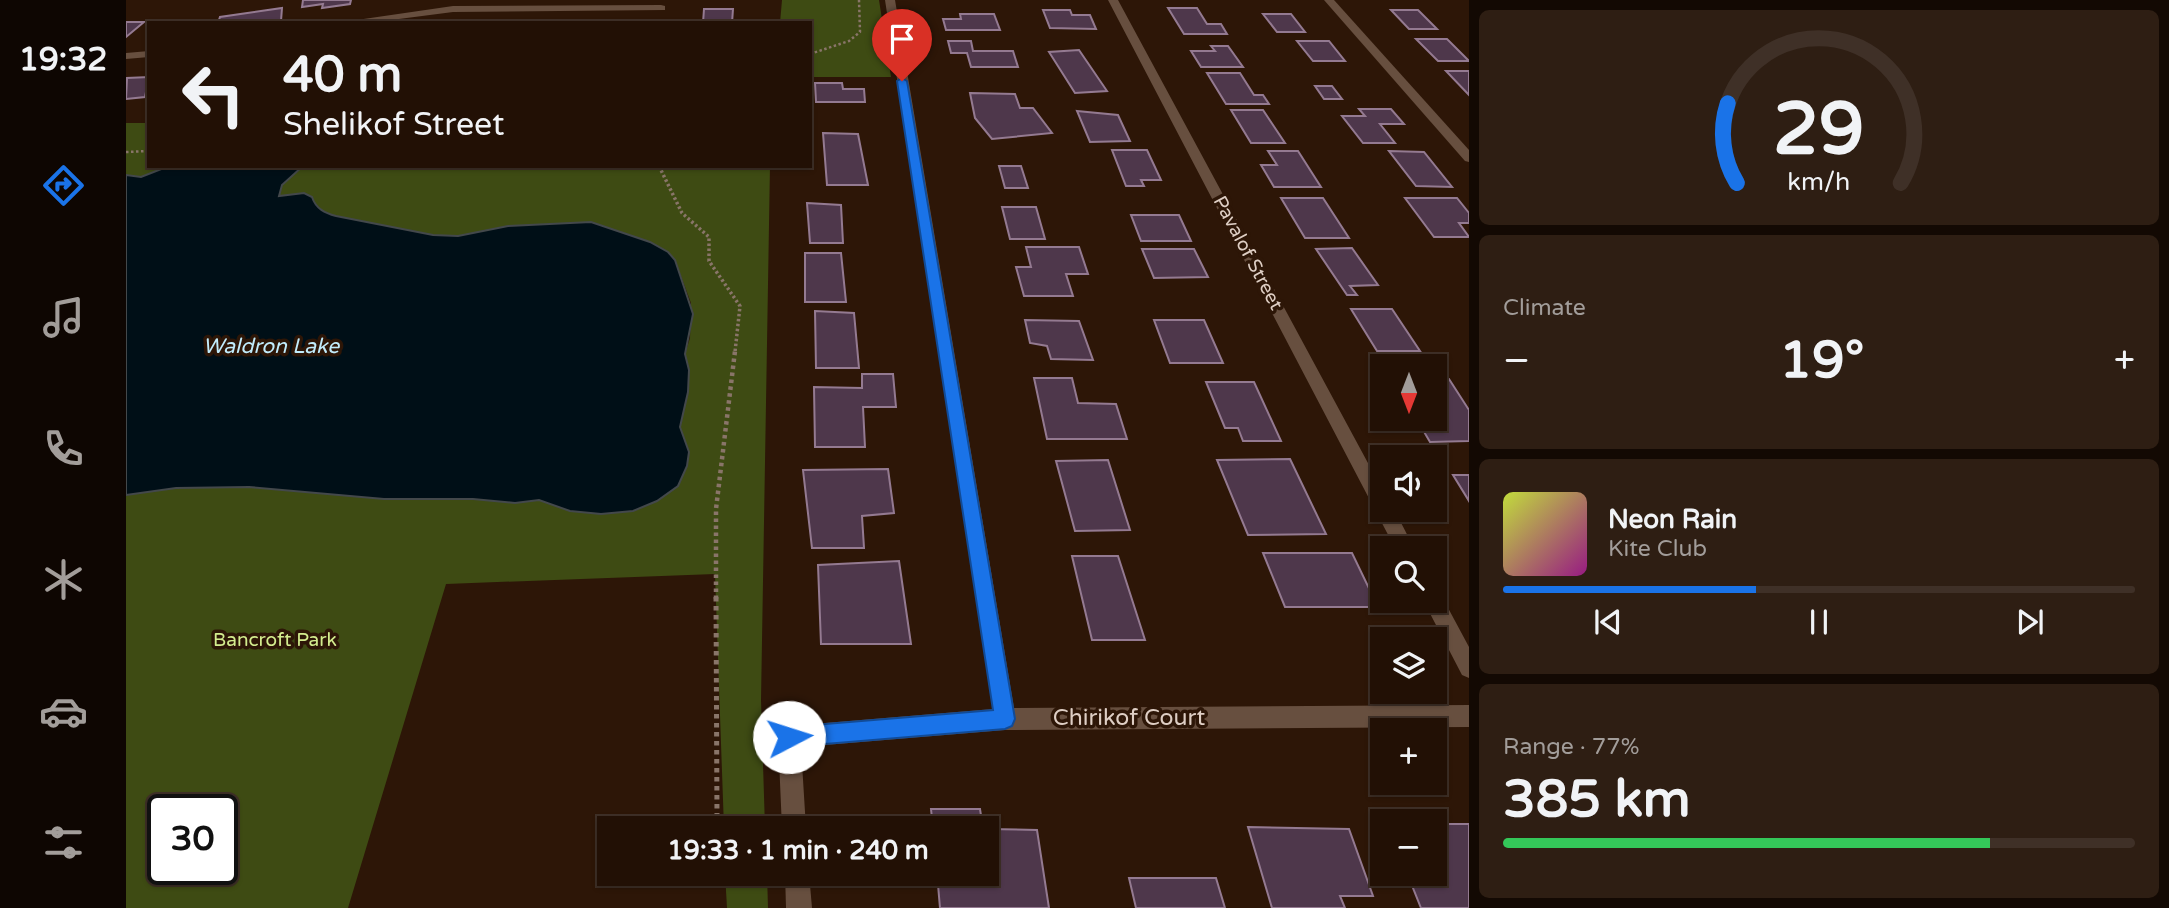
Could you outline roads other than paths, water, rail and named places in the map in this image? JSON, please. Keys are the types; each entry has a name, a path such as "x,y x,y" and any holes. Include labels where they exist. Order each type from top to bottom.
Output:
{"street":[{"path":"890,0 1005,719"},
{"name":"Pavalof Street","path":"1113,0 1370,484"},
{"path":"1329,0 1469,158"},
{"path":"357,21 453,9 662,4"},
{"path":"126,56 147,54"},
{"path":"1440,613 1469,668"},
{"name":"Chirikof Court","path":"793,816 789,737 1005,719 1469,716"},
{"path":"798,886 799,908"}],"water":[{"name":"Waldron Lake","path":"164,168 301,168 282,185 279,196 304,193 312,197 321,210 332,215 433,235 458,236 508,226 591,222 650,242 668,252 675,260 693,314 685,354 689,370 688,392 680,427 689,452 687,466 678,486 657,501 633,511 601,514 570,511 539,500 515,503 473,499 384,499 249,487 176,488 126,495 126,175 141,177"}],"park label":[{"name":"Bancroft Park","path":"275,640"}]}
